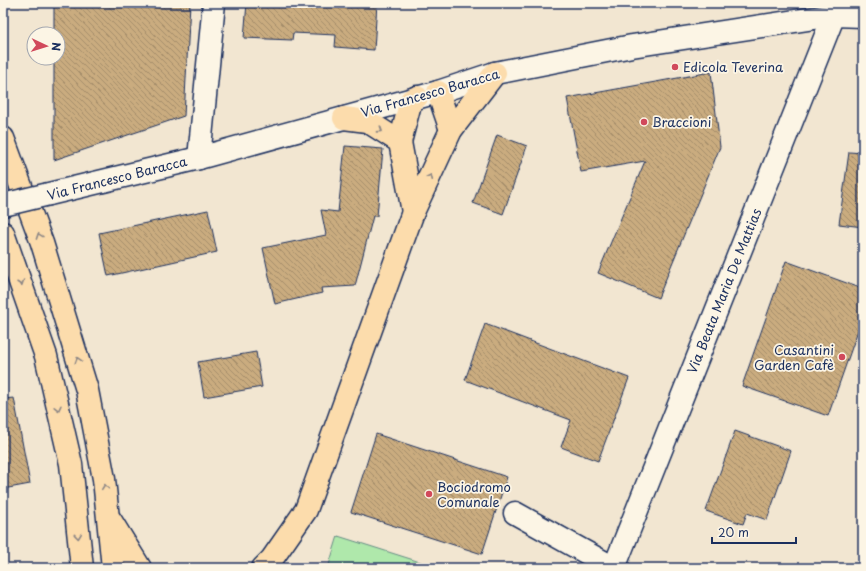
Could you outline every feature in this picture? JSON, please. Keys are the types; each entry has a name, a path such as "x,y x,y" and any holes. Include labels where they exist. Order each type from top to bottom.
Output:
{"highway":[{"path":"263,568 272,559 306,510 413,212 451,130 495,73"},
{"path":"438,92 451,130"},
{"path":"413,212 400,142 411,100 417,97"},
{"path":"344,118 366,120 400,142"},
{"path":"3,138 42,243 87,390 104,479 113,568"},
{"path":"3,233 46,356 71,464 82,568"},
{"path":"108,516 140,568"}],"main road":[{"path":"199,158 214,3"},
{"name":"Via Francesco Baracca","path":"3,205 199,158 438,92 495,73 632,46 834,15 863,16"},
{"name":"Via Beata Maria De Mattias","path":"516,513 614,568 834,15"}],"green space":[{"path":"338,536 439,568 328,568"}],"building":[{"path":"54,3 190,3 184,116 54,160 54,66 66,66 66,26 54,26"},
{"path":"247,3 377,3 374,50 335,47 336,35 293,33 292,40 244,38"},
{"path":"711,72 720,147 658,298 598,273 645,161 581,172 567,98"},
{"path":"497,135 527,146 503,214 473,203"},
{"path":"345,146 383,149 377,216 373,216 355,286 321,288 322,293 275,304 263,248 326,235 321,210 338,212"},
{"path":"849,152 863,153 863,227 839,224"},
{"path":"208,210 217,252 108,276 99,233"},
{"path":"786,261 863,289 863,316 828,416 742,386"},
{"path":"485,324 629,378 598,461 561,447 571,420 465,380"},
{"path":"256,352 262,387 204,397 198,362"},
{"path":"14,398 30,484 3,489 3,399"},
{"path":"735,431 791,451 767,520 747,513 743,524 706,511"},
{"name":"Bociodromo Comunale","path":"376,434 507,477 482,554 351,512"}],"place":[{"name":"Edicola Teverina","path":"675,67"},
{"name":"Braccioni","path":"644,122"},
{"name":"Casantini Garden Cafè","path":"842,357"},
{"name":"Bociodromo Comunale","path":"429,494"}]}
